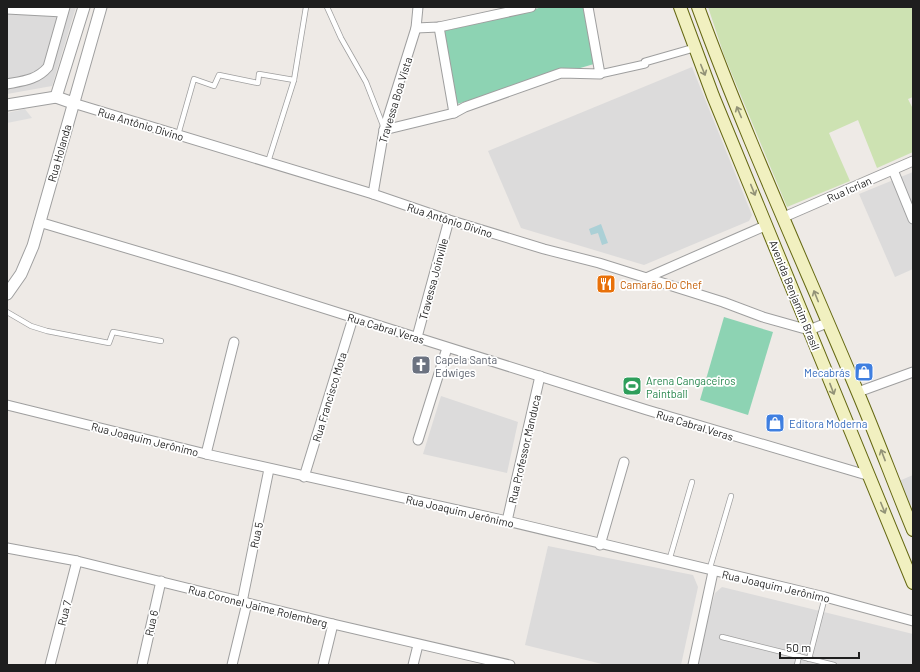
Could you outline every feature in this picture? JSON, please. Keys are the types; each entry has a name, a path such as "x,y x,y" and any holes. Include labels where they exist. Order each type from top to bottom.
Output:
{"main road":[{"name":"Avenida Benjamim Brasil","path":"680,7 694,48 913,583"},
{"name":"Avenida Benjamim Brasil","path":"698,7 750,138 827,323 858,392 913,530"},
{"path":"734,145 750,138"}],"street":[{"path":"56,97 84,7"},
{"name":"Rua Holanda","path":"7,294 21,274 33,246 101,7"},
{"name":"Travessa Boa Vista","path":"373,194 384,130 416,28 418,7"},
{"path":"416,28 439,27 531,7"},
{"path":"588,7 600,74"},
{"path":"7,9 64,9 48,67 43,73 31,80 7,84"},
{"path":"439,27 454,113"},
{"path":"384,130 454,113 465,107 561,73 600,74 645,64 645,62 694,48"},
{"path":"7,105 56,97 73,103"},
{"name":"Rua Antônio Divino","path":"73,103 373,194 449,220 646,278 723,302 763,317 809,330"},
{"name":"Rua Icrian","path":"784,218 913,161"},
{"path":"892,170 913,219"},
{"name":"Travessa Joinville","path":"417,337 449,220"},
{"name":"Rua Cabral Veras","path":"39,222 234,280 417,337 447,348 743,439 870,476"},
{"path":"646,278 767,225"},
{"name":"Rua Francisco Mota","path":"304,477 353,318"},
{"path":"809,330 827,323"},
{"path":"206,454 234,342"},
{"path":"418,440 447,348"},
{"path":"858,392 913,372"},
{"name":"Rua Professor Manduca","path":"507,521 540,376"},
{"name":"Rua Joaquim Jerônimo","path":"7,405 269,469 507,521 600,545 825,597 913,621"},
{"path":"600,545 624,462"},
{"name":"Rua 5","path":"232,665 269,469"},
{"name":"Rua Coronel Jaime Rolemberg","path":"7,548 77,561 418,645 504,664"},
{"name":"Rua 7","path":"50,665 77,561"},
{"path":"693,665 711,571"},
{"name":"Rua 6","path":"142,665 161,581"},
{"path":"323,665 333,624"},
{"path":"413,665 418,645"}],"lane":[{"path":"268,162 294,80 306,7"},
{"path":"327,7 341,38 366,82 384,130"},
{"path":"178,135 194,79 214,86 219,75 258,83 259,74 294,80"},
{"path":"7,312 31,326 47,331 102,342 109,343 113,332 160,341"},
{"path":"668,561 692,482"},
{"path":"711,571 731,496"},
{"path":"809,659 825,597"},
{"path":"722,637 834,665"},
{"path":"797,665 799,656"}],"shaded area":[{"path":"7,7 76,7 52,86 7,94"},
{"path":"692,67 752,215 749,221 644,265 521,228 488,151"},
{"path":"25,109 32,118 7,123 7,113"},
{"path":"913,172 913,269 895,277 859,194"},
{"path":"441,396 518,422 507,473 423,454"},
{"path":"913,475 913,504 909,506 899,481"},
{"path":"548,546 693,575 698,587 681,665 606,665 525,645"},
{"path":"722,587 913,634 913,665 695,665 715,593"}],"green space":[{"path":"543,7 583,7 594,64 457,104 444,31"},
{"path":"708,7 913,7 913,97 908,99 913,109 913,152 877,168 858,120 829,133 850,181 787,207 724,55"},
{"path":"724,317 773,332 748,415 700,400"}],"water":[{"path":"601,224 608,243 602,245 598,233 591,235 589,229"}],"place":[{"name":"Camarão Do Chef","path":"606,284"},
{"name":"Capela Santa Edwiges","path":"421,365"},
{"name":"Mecabrás","path":"864,372"},
{"name":"Arena Cangaceiros Paintball","path":"632,386"},
{"name":"Editora Moderna","path":"775,423"}]}
